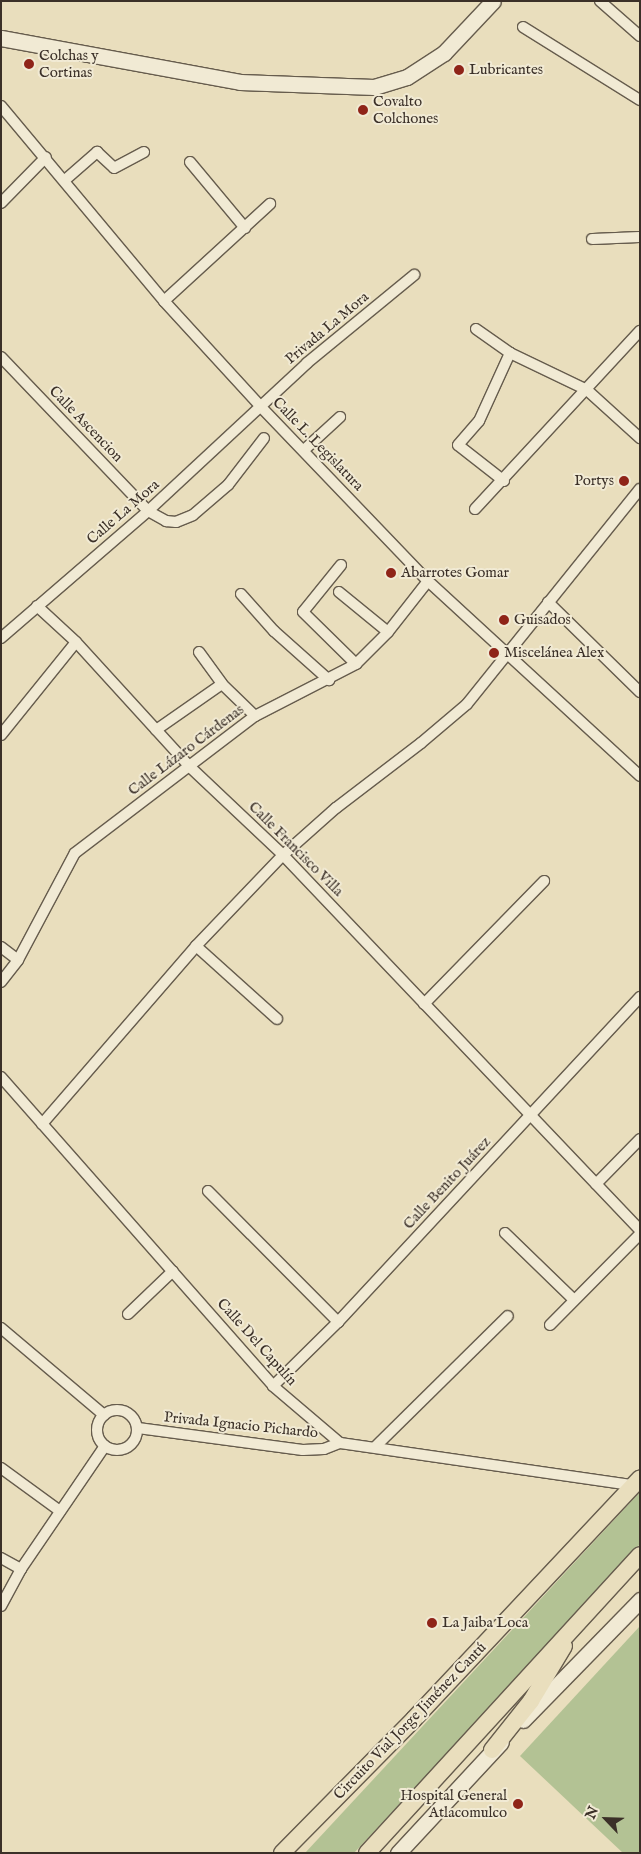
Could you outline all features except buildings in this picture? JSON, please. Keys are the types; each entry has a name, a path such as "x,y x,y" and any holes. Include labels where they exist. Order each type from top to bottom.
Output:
{"main road":[{"path":"1,38 240,82 374,87 407,77 444,52 488,3"},
{"name":"Circuito Vial Jorge Jiménez Cantú","path":"282,1853 414,1719 637,1481"},
{"path":"367,1853 640,1555"},
{"path":"398,1853 492,1750 582,1663 640,1600"},
{"path":"492,1750 531,1701 580,1619"}],"street":[{"path":"600,1 640,36"},
{"path":"524,27 640,100"},
{"name":"Calle L. Legislatura","path":"1,106 46,157 164,301 261,407 428,581 640,776"},
{"path":"65,180 97,152 114,168 144,152"},
{"path":"1,203 46,157"},
{"path":"190,162 245,228"},
{"path":"164,301 270,204"},
{"path":"592,239 640,237"},
{"name":"Privada La Mora","path":"261,407 307,363 414,275"},
{"path":"476,329 510,353 587,390 640,438"},
{"path":"475,509 504,481 640,331"},
{"path":"504,481 458,445 479,421 510,353"},
{"name":"Calle Ascencion","path":"1,358 148,511"},
{"name":"Calle La Mora","path":"1,638 148,511 261,407"},
{"path":"304,450 340,417"},
{"path":"148,511 166,521 176,522 193,515 228,485 264,438"},
{"path":"42,1124 196,946 283,855 336,808 421,743 467,704 640,489"},
{"path":"341,566 303,612 356,664"},
{"name":"Calle Lázaro Cárdenas","path":"1,982 18,960 75,853 256,716 329,680 356,664 388,632 428,581"},
{"path":"339,592 388,632"},
{"path":"241,594 274,631 329,680"},
{"path":"548,602 640,692"},
{"name":"Calle Francisco Villa","path":"37,606 76,642 190,767 283,855 640,1232"},
{"path":"1,735 76,642"},
{"path":"199,652 222,684 256,716"},
{"path":"156,730 222,684"},
{"path":"424,1004 544,881"},
{"path":"196,946 276,1019"},
{"path":"1,947 18,960"},
{"name":"Calle Benito Juárez","path":"273,1386 338,1322 640,997"},
{"name":"Calle Del Capulín","path":"1,1077 273,1386 340,1443"},
{"path":"596,1184 640,1139"},
{"path":"208,1191 338,1322"},
{"path":"550,1324 640,1232"},
{"path":"505,1233 573,1299"},
{"path":"128,1314 173,1271"},
{"path":"376,1446 508,1316"},
{"path":"1,1328 104,1415"},
{"path":"116,1410 128,1412 138,1428 130,1446 118,1450 105,1446 97,1431 104,1415 116,1410"},
{"name":"Privada Ignacio Pichardo","path":"138,1428 303,1450 324,1449 340,1443"},
{"path":"340,1443 376,1446 637,1481"},
{"path":"1,1606 21,1569 105,1446"},
{"path":"1,1468 60,1512"},
{"path":"1,1558 21,1569"}],"green space":[{"path":"640,1492 640,1544 526,1669 354,1853 305,1853"},
{"path":"640,1626 640,1853 623,1853 520,1756"}],"place":[{"name":"Colchas y Cortinas","path":"29,64"},
{"name":"Lubricantes","path":"459,70"},
{"name":"Covalto Colchones","path":"363,110"},
{"name":"Portys","path":"624,481"},
{"name":"Abarrotes Gomar","path":"391,573"},
{"name":"Guisados","path":"504,620"},
{"name":"Miscelánea Alex","path":"494,653"},
{"name":"La Jaiba Loca","path":"432,1623"},
{"name":"Hospital General Atlacomulco","path":"518,1804"}]}
